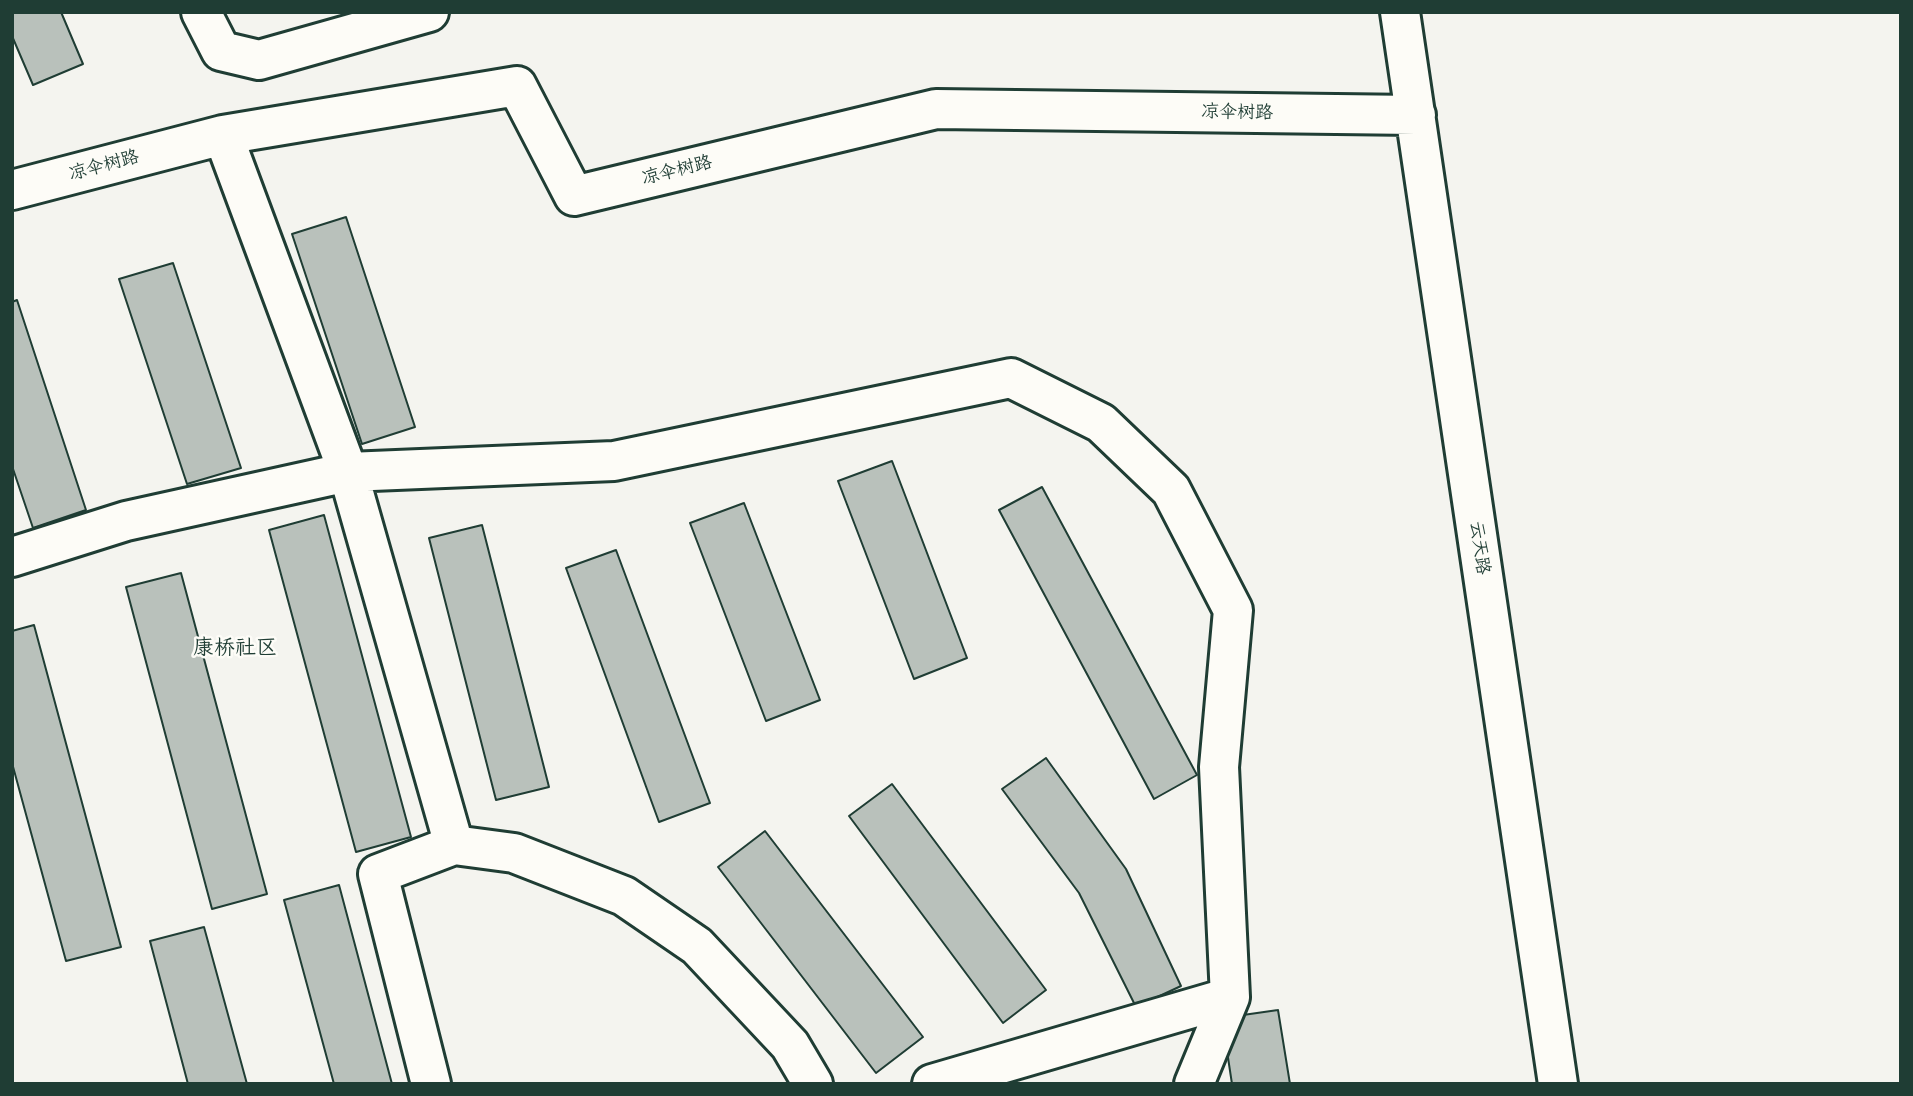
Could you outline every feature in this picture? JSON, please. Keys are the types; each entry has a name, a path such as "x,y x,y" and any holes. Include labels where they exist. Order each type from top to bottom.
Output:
{"street":[{"path":"201,12 221,51 259,60 429,12"},
{"name":"云天路","path":"1400,12 1558,1084"},
{"name":"凉伞树路","path":"12,190 223,135 517,86 574,196 936,109 1416,115"},
{"path":"223,135 348,472 454,845"},
{"path":"12,557 126,521 348,472 614,461 1011,378 1101,423 1171,490 1233,610 1219,767 1230,997 1194,1084"},
{"path":"431,1084 377,874 454,845 514,853 624,896 698,946 790,1045 813,1084"},
{"path":"932,1084 1230,997"}],"building":[{"path":"12,12 61,12 83,64 33,85 12,36"},
{"path":"346,217 415,427 362,444 292,234"},
{"path":"173,263 241,468 187,484 119,279"},
{"path":"17,300 86,510 33,528 12,466 12,302"},
{"path":"892,461 967,658 914,679 838,481"},
{"path":"1042,487 1197,775 1154,799 999,510"},
{"path":"744,503 820,700 766,721 690,523"},
{"path":"324,515 411,837 356,852 269,530"},
{"path":"482,525 549,787 496,800 429,538"},
{"path":"616,550 710,803 659,822 566,568"},
{"path":"181,573 267,894 212,909 126,587"},
{"path":"34,625 121,947 66,961 12,763 12,631"},
{"path":"1046,758 1126,869 1181,986 1136,1007 1079,893 1002,789"},
{"path":"892,784 1046,990 1003,1023 849,816"},
{"path":"765,831 923,1037 876,1073 718,867"},
{"path":"339,885 392,1084 334,1084 284,900"},
{"path":"204,927 247,1084 188,1084 150,941"},
{"path":"1278,1010 1290,1084 1232,1084 1222,1018"}],"district":[{"name":"康桥社区","path":"235,649"}]}
